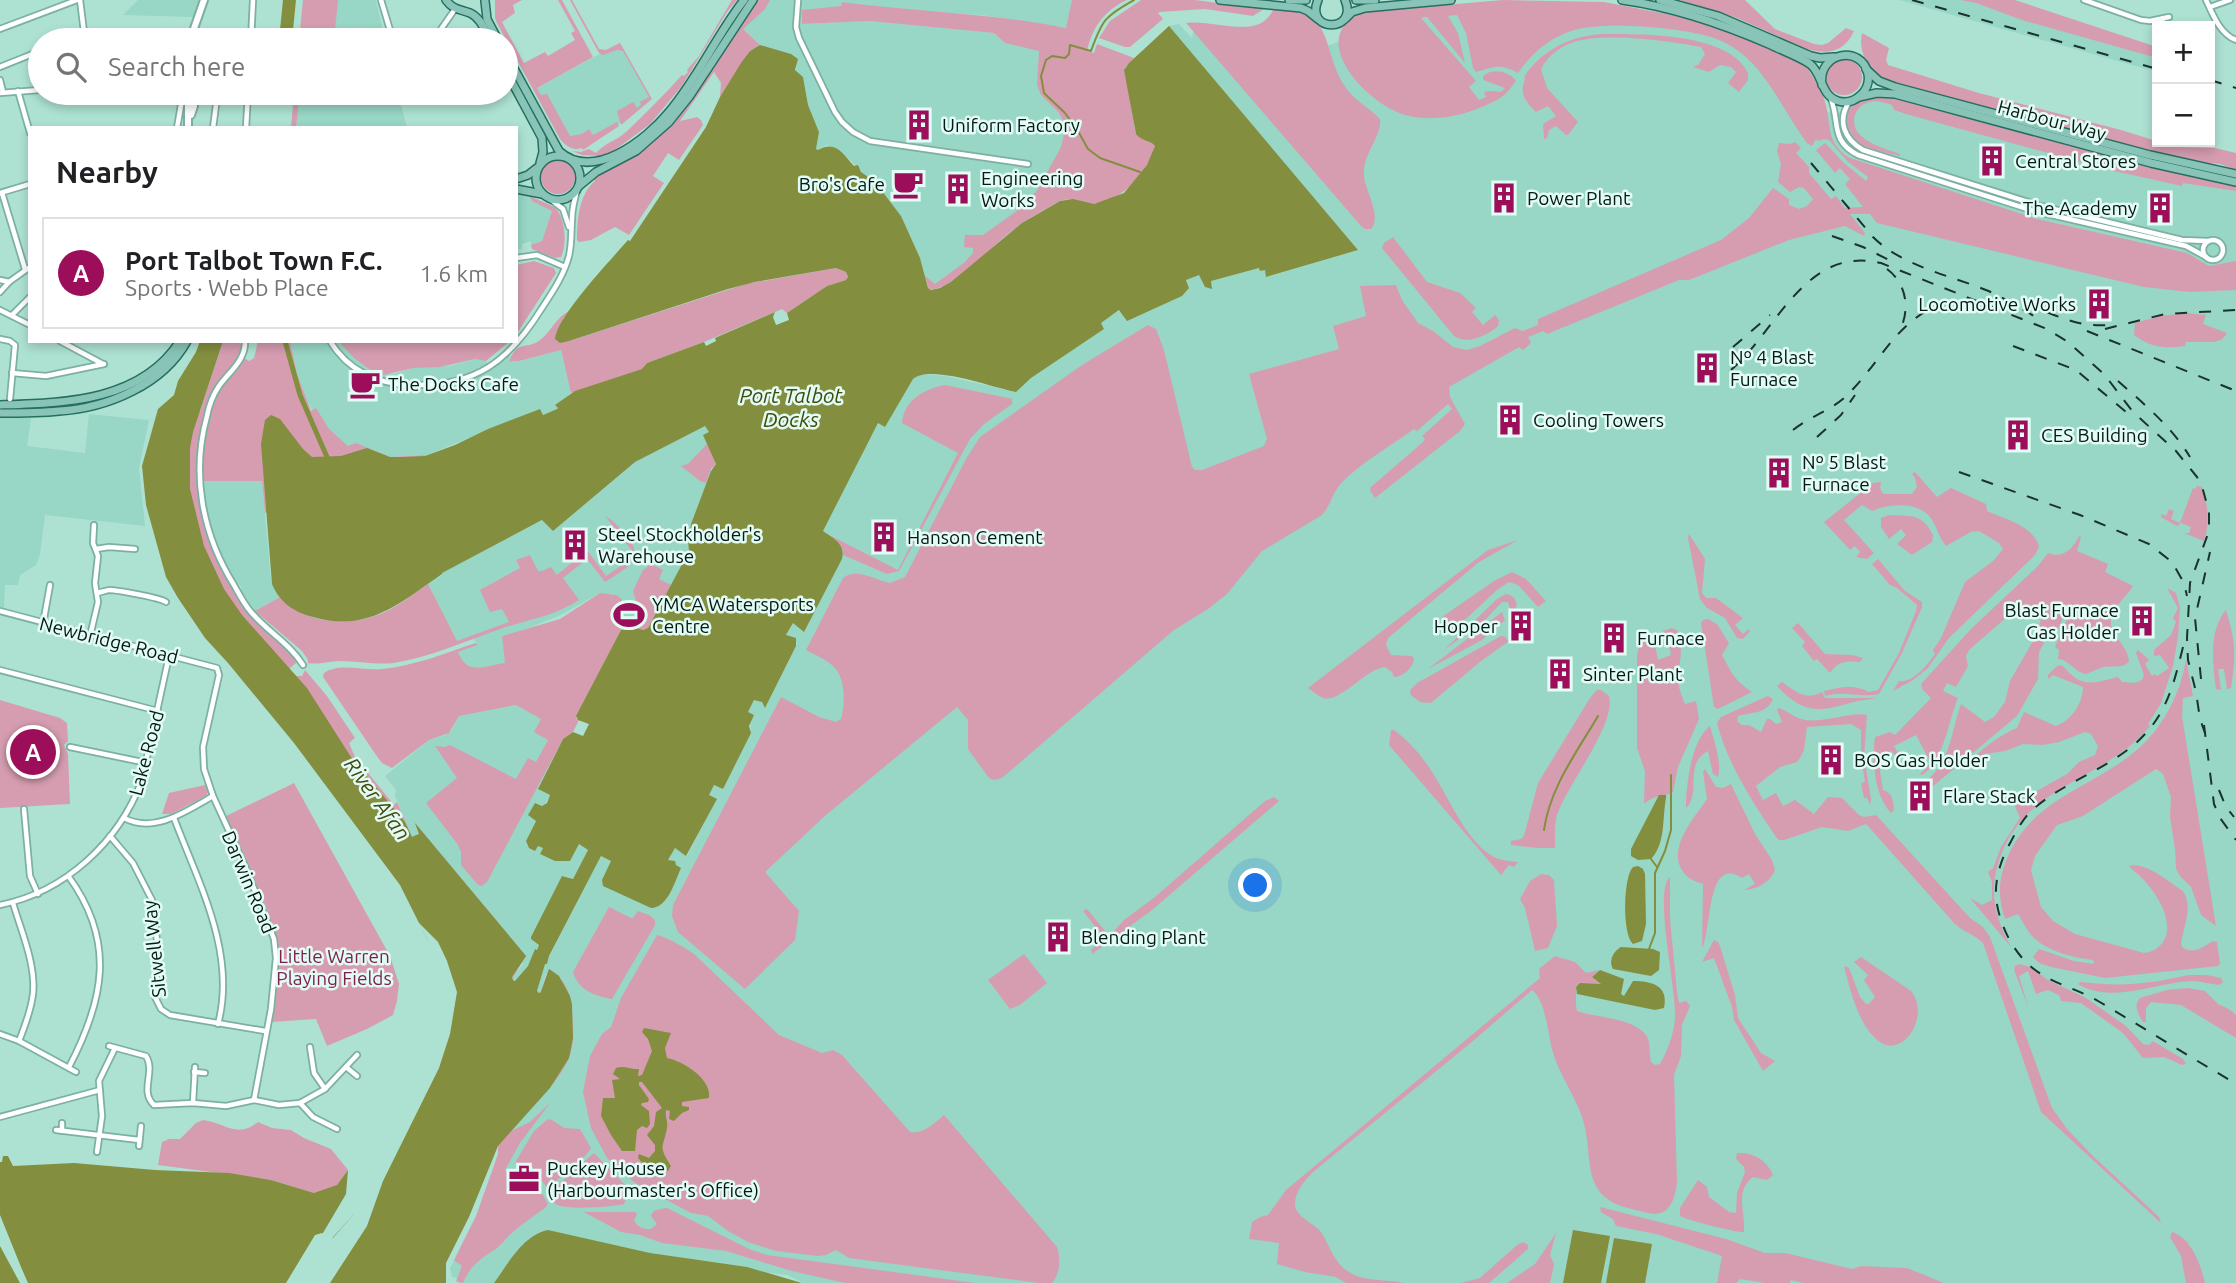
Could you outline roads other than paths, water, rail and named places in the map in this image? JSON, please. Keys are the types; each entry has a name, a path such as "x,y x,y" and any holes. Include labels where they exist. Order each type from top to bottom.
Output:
{"main road":[{"path":"446,0 455,9 468,12 484,28"},
{"path":"468,12 478,9 485,0"},
{"path":"485,0 487,19 492,28"},
{"path":"518,178 528,175 550,157 558,155 587,162 603,161 630,146 657,125 682,96 744,0"},
{"path":"518,189 542,194 550,199 566,199 596,172 636,151 669,122 689,97 753,0"},
{"path":"1220,0 1301,8 1327,25 1365,8 1451,0"},
{"path":"1289,0 1306,0"},
{"path":"1318,0 1315,10 1318,19"},
{"path":"1345,0 1348,8 1345,19"},
{"path":"1356,0 1375,0"},
{"path":"1622,0 1706,19 1754,37 1809,63 1818,73 1830,96 1838,101 1849,102 1859,97 1867,84 1867,69 1854,57 1811,56 1718,16 1660,0"},
{"path":"1822,85 1825,66 1837,56"},
{"name":"Harbour Way","path":"1867,69 1879,81 1895,87 2150,155 2236,174"},
{"path":"518,76 553,142 579,169 579,186"},
{"path":"518,93 542,138 543,152 536,180 542,194"},
{"name":"Harbour Way","path":"1859,97 1877,93 1895,94 2151,163 2236,182"},
{"path":"0,405 75,402 106,394 158,366 179,343"},
{"path":"0,413 61,411 106,402 133,390 160,373 178,356 186,343"}],"street":[{"path":"0,29 78,0 83,28"},
{"path":"194,28 204,0"},
{"path":"252,28 253,0"},
{"path":"381,0 389,28"},
{"path":"798,0 796,27 804,49 839,118 857,135 870,141 1028,164"},
{"path":"2086,0 2141,20 2169,18"},
{"path":"2206,0 2221,29 2228,37 2236,40"},
{"path":"2210,7 2231,2"},
{"path":"442,28 455,9"},
{"path":"196,20 196,28"},
{"path":"0,67 28,56"},
{"path":"0,80 2,92 28,91"},
{"path":"18,91 28,126"},
{"path":"1830,96 1839,136 1846,147 1858,155 2034,211 2181,245 2206,257 2216,259 2222,254 2223,250 2218,242 2213,240 2182,240 2041,206 1863,150 1850,140 1844,128 1843,115 1849,102"},
{"path":"178,126 184,105"},
{"path":"188,126 194,105"},
{"path":"213,126 216,105"},
{"path":"246,126 247,105"},
{"path":"0,292 28,268 1,193 28,185"},
{"path":"518,341 533,323 565,267 571,245 572,215 579,186"},
{"path":"550,199 561,205 566,215 571,245"},
{"path":"2206,257 2203,249 2208,242"},
{"path":"518,258 537,255 565,267"},
{"path":"0,280 9,282"},
{"path":"12,315 28,300"},
{"path":"0,310 28,324"},
{"path":"0,339 15,345 10,399"},
{"path":"12,373 46,376 104,364 64,343"},
{"path":"245,343 241,359 217,390 207,413 201,451 202,503 215,551 241,597 251,612 303,665"},
{"path":"332,343 353,366 379,380 399,385 427,385 458,380 490,367 517,343"},
{"path":"90,636 99,602 95,583 98,556 90,533 94,525"},
{"path":"96,549 135,549"},
{"path":"43,624 46,592 50,585"},
{"path":"97,593 119,591 164,600 165,593"},
{"name":"Newbridge Road","path":"0,611 217,668"},
{"name":"Lake Road","path":"0,905 38,894 69,877 85,864 124,818 136,799 147,764 169,656"},
{"name":"Darwin Road","path":"217,668 219,675 203,747 204,769 274,939 276,958 271,1009 254,1100"},
{"path":"0,670 158,711"},
{"path":"70,747 147,764"},
{"path":"124,818 132,822 156,822 174,818 213,796"},
{"path":"24,809 30,876 38,894"},
{"path":"174,818 218,936 222,995 218,1024"},
{"name":"Sitwell Way","path":"110,836 134,863 152,900 158,949 155,997 161,1009 170,1015 265,1031"},
{"path":"69,877 81,894 96,930 101,958 99,986 90,1019 69,1068"},
{"path":"13,902 31,967 33,992 27,1021 19,1041"},
{"path":"0,1034 19,1041 76,1072"},
{"path":"109,1046 146,1056 149,1062 147,1095 154,1105 193,1103 226,1106 254,1100 279,1105 300,1103 325,1089 357,1055"},
{"path":"310,1047 307,1056 325,1089"},
{"path":"97,1152 102,1116 99,1081 115,1048"},
{"path":"346,1067 357,1076"},
{"path":"193,1103 194,1070 205,1073"},
{"path":"0,1117 100,1090"},
{"path":"300,1103 313,1117 335,1125"},
{"path":"62,1123 62,1131"},
{"path":"56,1130 139,1143 141,1126"}],"water":[{"path":"283,0 296,0 293,28 280,28"},
{"name":"Port Talbot Docks","path":"1169,26 1358,250 1266,277 1265,270 1260,271 1259,268 1211,281 1212,289 1205,287 1199,275 1186,280 1189,288 1182,296 1127,321 1119,310 1101,323 1104,329 1031,378 1016,392 947,375 922,375 913,379 885,427 878,423 823,531 840,545 842,559 804,632 793,623 786,635 796,638 796,646 765,708 762,702 754,700 748,712 754,715 749,726 751,733 723,789 714,785 709,795 717,799 686,856 675,848 668,860 675,861 681,868 670,893 662,904 651,908 603,886 602,880 611,861 601,856 549,956 537,991 541,992 549,969 559,976 570,996 573,1038 569,1058 550,1088 498,1146 476,1205 446,1267 449,1281 459,1283 0,1283 0,1162 3,1156 8,1156 13,1166 74,1163 229,1173 271,1180 314,1193 337,1185 348,1170 346,1194 307,1260 325,1246 365,1202 426,1081 445,1023 445,988 433,951 400,885 294,743 205,638 166,577 146,505 142,466 158,409 174,395 178,381 199,343 222,343 193,432 190,448 190,489 204,546 224,589 242,615 307,688 351,757 405,822 412,837 419,834 415,823 526,956 512,977 515,981 528,966 535,949 537,950 539,945 531,937 562,876 573,879 588,850 579,844 570,861 555,861 540,854 543,848 538,846 535,851 529,848 526,841 536,821 528,815 535,803 542,806 547,803 550,795 538,789 563,739 573,732 583,736 589,724 578,720 576,716 621,630 648,628 689,551 691,524 716,464 703,435 709,432 705,426 635,462 553,531 542,520 442,573 397,605 367,618 333,621 294,609 283,601 272,584 261,444 265,420 271,415 280,419 312,457 341,456 367,448 390,457 425,456 540,409 543,415 557,409 555,405 575,391 642,369 647,363 704,342 706,346 716,341 715,338 775,312 773,317 776,325 789,320 787,313 827,286 846,280 846,272 836,268 755,282 569,341 560,343 555,339 574,303 628,240 630,241 706,127 720,97 741,63 750,51 760,45 791,54 798,59 795,70 803,77 808,105 819,132 816,149 830,146 838,149 875,182 901,216 931,290 951,282 1022,223 1060,201 1073,199 1094,204 1124,193 1147,165 1155,146 1136,134 1124,70"},
{"path":"1659,795 1666,795 1659,846 1651,859 1638,860 1631,856 1631,849"},
{"path":"1638,866 1645,874 1646,924 1642,941 1633,944 1627,930 1626,893 1630,873 1633,867"},
{"path":"1621,947 1660,952 1659,970 1651,976 1613,969 1612,956"},
{"path":"1600,970 1624,979 1621,994 1624,996 1633,981 1652,983 1664,994 1664,1008 1655,1010 1577,994 1576,987 1580,983 1601,984 1592,977"},
{"path":"644,1028 671,1033 665,1048 667,1058 695,1072 709,1091 709,1098 682,1102 682,1106 689,1107 689,1110 674,1121 669,1119 670,1111 666,1110 667,1128 663,1147 671,1166 668,1171 646,1167 638,1158 639,1154 649,1158 655,1151 655,1145 647,1135 654,1126 656,1112 662,1108 642,1082 639,1082 639,1085 649,1099 641,1105 649,1111 650,1124 647,1128 642,1126 637,1130 635,1151 622,1151 601,1116 603,1098 615,1098 612,1080 620,1079 613,1074 616,1068 639,1069 638,1076 642,1075 652,1051 642,1032"},
{"path":"548,1230 650,1253 747,1267 802,1283 494,1283 524,1244"},
{"path":"1573,1230 1610,1236 1601,1283 1563,1283"},
{"path":"1614,1238 1652,1244 1645,1283 1606,1283"}],"waterway":[{"path":"1134,0 1106,20 1091,51 1070,45 1069,54 1065,58 1052,56 1046,60 1041,76 1044,93 1065,113 1088,149 1100,158 1140,172"},
{"path":"286,343 300,395 327,457"},
{"path":"1544,830 1558,785 1598,716"},
{"path":"1649,949 1655,933 1655,873 1671,830 1671,775"},
{"path":"1651,859 1657,867"}],"railway":[{"path":"1912,0 2152,68"},
{"path":"2215,82 2236,88"},
{"path":"1811,163 1873,237 1885,247 1912,263 1992,293 2034,316"},
{"path":"1832,236 1889,260"},
{"path":"1731,370 1813,278 1833,266 1855,261 1881,263 2047,329 2068,342 2104,374 2133,412 2176,451 2197,477 2203,490 2209,512 2209,531 2190,583 2187,638 2188,660 2205,733"},
{"path":"1887,269 1902,288 1906,304 1901,328"},
{"path":"1793,430 1844,398 1910,322 1944,304 1967,300"},
{"path":"2025,303 2080,323 2115,324"},
{"path":"2105,329 2165,314 2236,310"},
{"path":"1733,347 1770,315"},
{"path":"2087,331 2236,391"},
{"path":"2013,346 2076,370 2126,412"},
{"path":"2118,381 2166,426 2190,457"},
{"path":"1817,437 1841,415 1855,395"},
{"path":"1959,472 2080,515 2149,544 2172,562 2184,583 2187,596"},
{"path":"2201,679 2195,618 2210,552"},
{"path":"2183,647 2165,704 2145,734 2119,756 2044,800 2024,819 2000,865 1996,898 2011,942 2028,964 2053,980 2098,1001 2235,1083"},
{"path":"2204,725 2214,804 2220,818 2236,840"},
{"path":"2219,790 2226,807 2234,817"}],"place":[{"name":"Uniform Factory","path":"919,125"},
{"name":"Central Stores","path":"1992,161"},
{"name":"Bro's Cafe","path":"908,184"},
{"name":"Engineering Works","path":"958,189"},
{"name":"Power Plant","path":"1504,198"},
{"name":"The Academy","path":"2160,208"},
{"name":"Locomotive Works","path":"2099,304"},
{"name":"Nº 4 Blast Furnace","path":"1707,368"},
{"name":"The Docks Cafe","path":"365,384"},
{"name":"Cooling Towers","path":"1510,420"},
{"name":"CES Building","path":"2018,435"},
{"name":"Nº 5 Blast Furnace","path":"1779,473"},
{"name":"Hanson Cement","path":"884,537"},
{"name":"Steel Stockholder's Warehouse","path":"575,545"},
{"name":"YMCA Watersports Centre","path":"629,615"},
{"name":"Blast Furnace Gas Holder","path":"2142,621"},
{"name":"Hopper","path":"1521,626"},
{"name":"Furnace","path":"1614,638"},
{"name":"Sinter Plant","path":"1560,674"},
{"name":"Port Talbot Town F.C.","path":"33,752"},
{"name":"BOS Gas Holder","path":"1831,760"},
{"name":"Flare Stack","path":"1920,796"},
{"name":"Blending Plant","path":"1058,937"},
{"name":"Puckey House (Harbourmaster's Office)","path":"524,1179"}],"water label":[{"name":"River Afan","path":"377,799"}],"park label":[{"name":"Little Warren Playing Fields","path":"334,967"}]}
